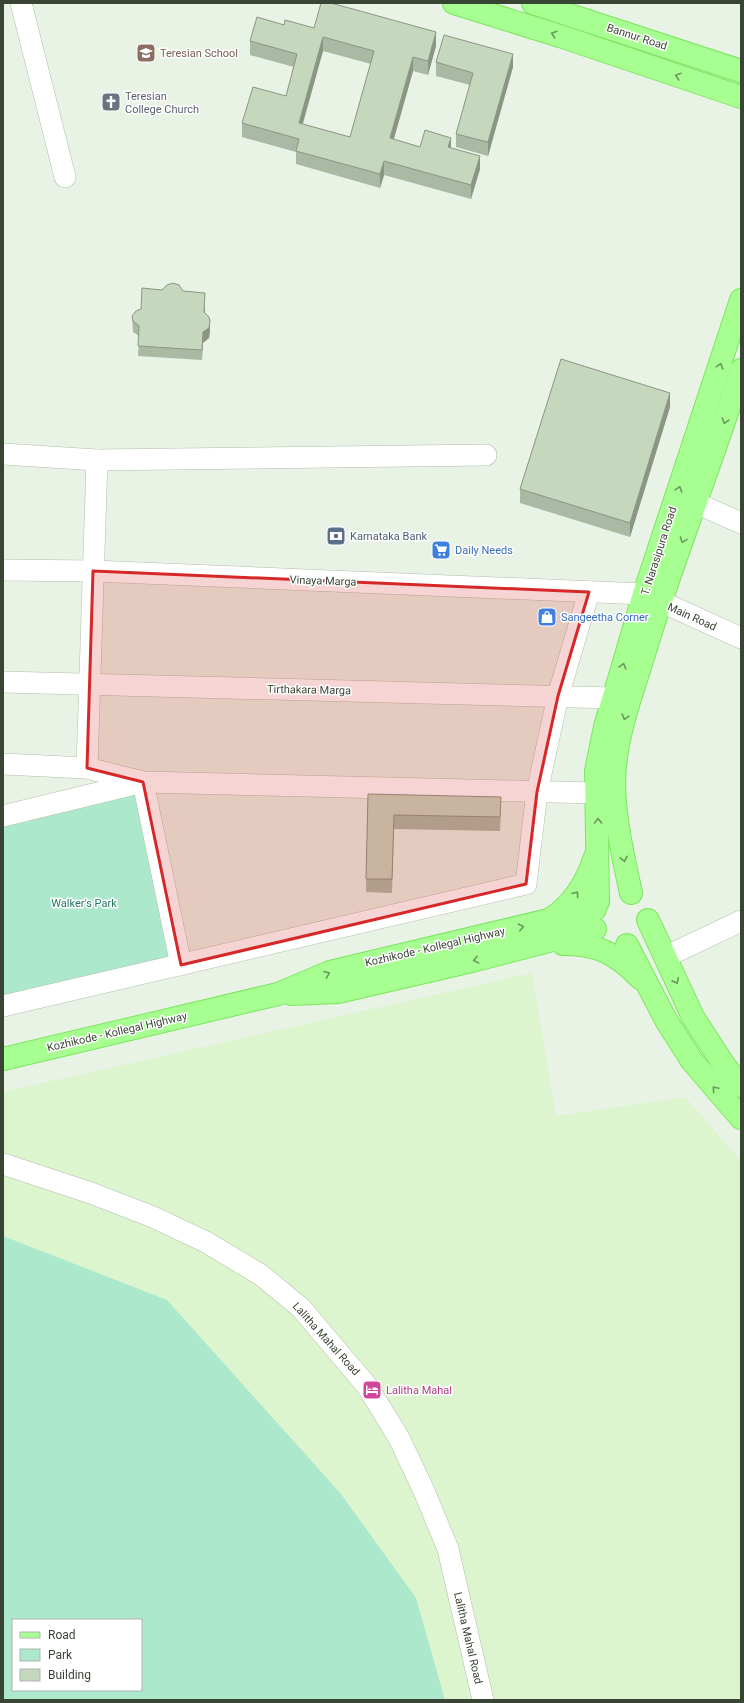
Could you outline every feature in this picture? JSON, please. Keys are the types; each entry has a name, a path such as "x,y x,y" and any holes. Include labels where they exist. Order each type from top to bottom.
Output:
{"main road":[{"path":"454,3 560,36 741,97"},
{"name":"Bannur Road","path":"533,3 569,9 737,69"},
{"path":"704,84 741,114"},
{"name":"T. Narasipura Road","path":"631,893 621,844 615,797 614,769 619,738 652,598 741,300"},
{"name":"T. Narasipura Road","path":"596,913 598,848 596,771 601,746 614,698 652,598 696,503 723,427 741,370"},
{"path":"548,920 564,910 579,890 591,869 598,848"},
{"path":"648,920 646,929 642,936 635,942 617,946 608,943 600,937 596,913 605,896 613,892 622,891 631,893 644,904 648,920 693,1017 724,1065 741,1086"},
{"name":"Kozhikode - Kollegal Highway","path":"3,1059 278,994 330,972 548,920 596,913"},
{"name":"Kozhikode - Kollegal Highway","path":"278,994 338,992 531,947 596,913"},
{"path":"531,947 583,944 601,949 633,971 650,989"},
{"path":"627,945 666,1020 692,1061 741,1118"}],"street":[{"path":"21,3 65,177"},
{"path":"3,454 97,460 486,455"},
{"path":"87,768 88,685 97,460"},
{"path":"696,503 741,523"},
{"name":"Vinaya Marga","path":"3,570 93,571 589,592 652,598"},
{"path":"3,1006 526,884 537,792 558,696 589,592"},
{"name":"Main Road","path":"652,598 741,638"},
{"name":"Tirthakara Marga","path":"3,682 614,698"},
{"path":"3,764 87,768 142,782 596,793"},
{"path":"3,816 142,782"},
{"path":"142,782 181,965"},
{"path":"665,957 741,921"},
{"name":"Lalitha Mahal Road","path":"3,1164 91,1193 153,1217 206,1242 261,1275 301,1308 367,1386 399,1438 424,1491 448,1549 483,1699"}],"highlighted area":[{"path":"93,571 589,592 558,696 537,792 526,884 181,965 143,782 87,768"}],"shaded area":[{"name":"Lalitha Mahal","path":"532,973 556,1116 685,1097 741,1161 741,1700 3,1700 3,1092"}],"green space":[{"name":"Walker's Park","path":"143,782 181,965 3,1004 3,816"},
{"path":"3,1236 167,1300 341,1494 416,1598 445,1700 3,1700"}],"building":[{"path":"321,3 331,3 436,32 428,61 413,57 390,138 420,147 425,130 451,138 448,147 480,156 471,185 384,161 380,174 296,151 299,139 242,123 253,87 286,96 297,54 250,41 257,17 284,25 285,20 314,28","holes":["323,37 374,51 350,137 299,123"]},
{"path":"444,35 513,54 488,142 456,134 473,73 436,62"},
{"path":"173,283 179,285 183,291 205,293 204,312 209,317 210,321 209,328 203,332 202,350 138,346 139,326 133,321 132,316 136,311 141,309 142,288 162,290 167,285"},
{"path":"561,359 670,393 630,523 520,489"},
{"path":"368,794 501,797 500,817 394,815 392,879 366,879"}],"place":[{"name":"Teresian School","path":"146,53"},
{"name":"Teresian College Church","path":"111,102"},
{"name":"Karnataka Bank","path":"336,536"},
{"name":"Daily Needs","path":"441,550"},
{"name":"Sangeetha Corner","path":"547,617"},
{"name":"Lalitha Mahal","path":"372,1390"}]}
